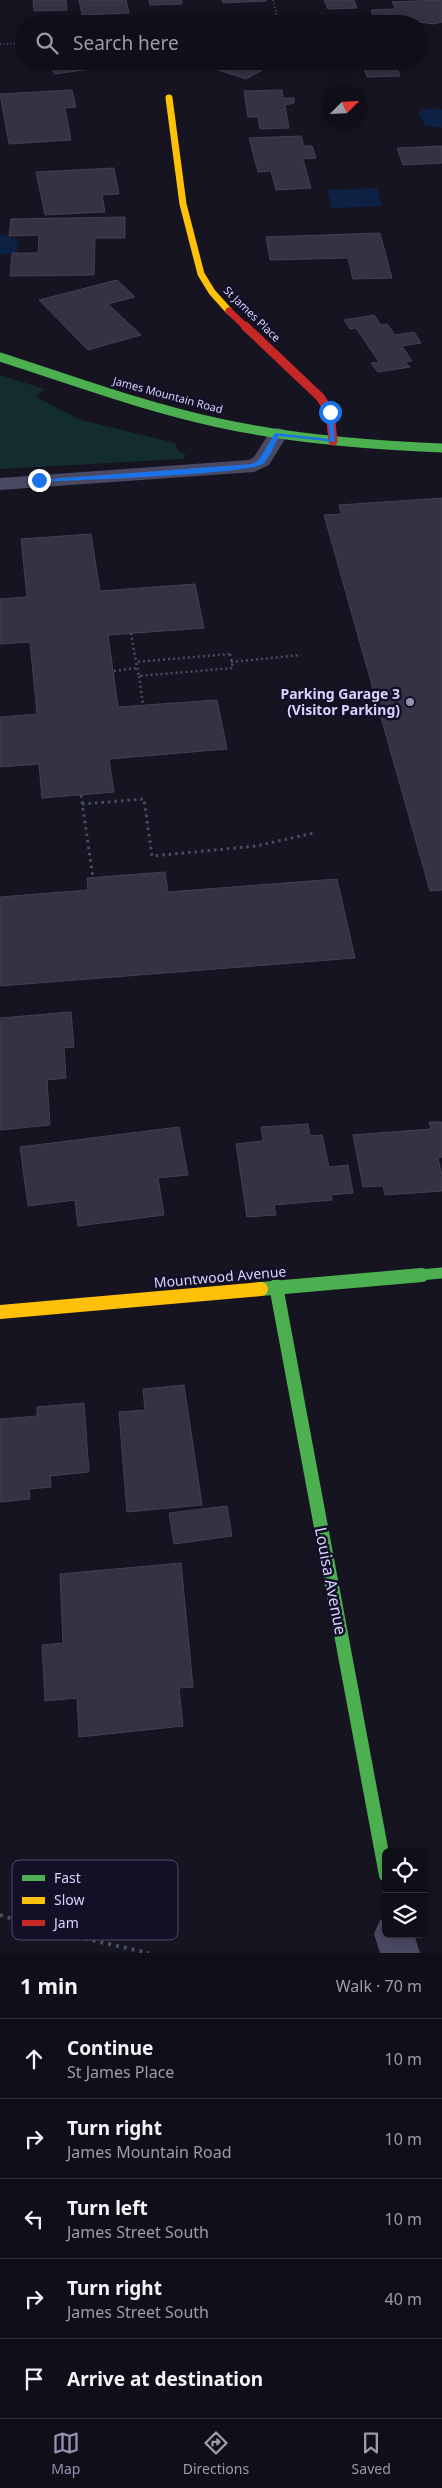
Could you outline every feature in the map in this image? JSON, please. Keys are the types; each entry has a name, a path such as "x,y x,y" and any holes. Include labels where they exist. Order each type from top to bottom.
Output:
{"street":[{"name":"St James Place","path":"169,98 183,204 201,274 212,292 233,316 320,397 330,412 333,441"},
{"name":"James Mountain Road","path":"0,358 186,415 278,434 333,441 442,448"},
{"path":"0,484 254,466 262,461 278,434"},
{"name":"Mountwood Avenue","path":"0,1312 276,1286 442,1273"},
{"name":"Louisa Avenue","path":"276,1286 382,1854"},
{"path":"395,1938 400,1953"}],"path":[{"path":"272,0 277,15"},
{"path":"0,44 15,43"},
{"path":"131,633 143,705"},
{"path":"136,662 230,654 233,668 139,676"},
{"path":"231,662 302,655"},
{"path":"114,670 137,668"},
{"path":"81,795 93,878"},
{"path":"82,804 144,799 152,856 256,846 314,833"},
{"path":"0,1915 12,1919"},
{"path":"91,1940 149,1953"}],"green space":[{"path":"0,375 45,389 36,397 81,420 175,443 178,451 186,455 183,459 0,469"}],"water":[{"path":"436,108 442,110 442,128 425,125 418,113 424,109"},
{"path":"377,188 382,206 332,208 327,190"},
{"path":"0,234 18,239 17,252 0,255"}],"building":[{"path":"33,0 66,0 67,10 34,11"},
{"path":"79,0 126,0 129,13 82,15"},
{"path":"149,0 182,0 182,4 150,5"},
{"path":"222,0 266,0 266,1 223,3"},
{"path":"324,0 354,0 357,8 328,9"},
{"path":"442,0 442,22 427,23 427,15 373,15 371,10 396,9 392,2"},
{"path":"52,70 83,70 55,74"},
{"path":"218,70 262,70 246,79"},
{"path":"364,70 398,70 400,76 367,77"},
{"path":"72,90 76,107 65,108 71,140 9,144 0,94"},
{"path":"282,90 283,98 294,98 294,103 285,105 289,128 260,129 258,117 248,117 244,91"},
{"path":"301,136 304,146 312,146 316,158 303,159 311,188 276,190 271,171 258,172 249,138"},
{"path":"442,146 442,163 403,165 397,148"},
{"path":"114,168 119,194 102,195 105,212 45,215 36,172"},
{"path":"125,217 125,238 95,238 94,275 10,276 12,253 38,253 39,235 9,236 11,219"},
{"path":"380,233 392,278 353,279 348,258 270,260 266,237"},
{"path":"117,280 135,297 108,304 141,335 88,350 39,300"},
{"path":"374,315 381,325 387,324 395,335 414,332 421,343 402,346 412,361 405,362 410,367 378,372 371,363 379,362 356,328 350,329 344,320"},
{"name":"Parking Garage 3 (Visitor Parking)","path":"442,498 442,890 430,891 324,515 341,514 339,505"},
{"path":"91,534 100,591 195,584 204,628 108,635 118,707 217,700 227,749 109,759 114,792 42,798 39,764 0,767 0,717 37,714 30,642 0,644 0,599 27,597 21,539"},
{"path":"165,872 168,892 337,879 355,958 0,986 0,897 88,890 87,878"},
{"path":"71,1012 74,1047 64,1048 66,1078 47,1080 50,1125 0,1130 0,1018"},
{"path":"429,1122 442,1122 442,1157 438,1158 442,1176 442,1191 385,1195 383,1186 363,1187 353,1135 431,1129"},
{"path":"308,1124 310,1136 322,1135 329,1167 348,1165 353,1193 331,1195 332,1200 274,1205 276,1215 247,1217 236,1144 263,1141 261,1127"},
{"path":"179,1127 188,1175 158,1178 164,1215 78,1226 75,1200 28,1206 20,1147"},
{"path":"184,1385 202,1505 127,1512 119,1412 145,1410 143,1389"},
{"path":"84,1403 89,1472 50,1476 51,1487 29,1489 30,1499 0,1502 0,1419 37,1416 37,1407"},
{"path":"227,1506 232,1536 174,1544 169,1513"},
{"path":"181,1563 193,1687 179,1688 183,1726 79,1737 77,1698 45,1701 42,1645 63,1643 60,1574"}],"traffic: fast":[{"path":"0,357 136,401 191,417 246,429 330,440 442,448"},
{"path":"261,1289 442,1273"},
{"path":"276,1286 382,1854"}],"traffic: slow":[{"path":"169,98 183,204 201,274 212,292 229,311"},
{"path":"0,1312 261,1289"}],"traffic: jam":[{"path":"229,311 320,397 330,412 333,441"}],"place":[{"name":"Parking Garage 3 (Visitor Parking)","path":"410,702"}],"route":[{"path":"39,480 254,466 262,461 278,434 333,441 330,412"}]}
